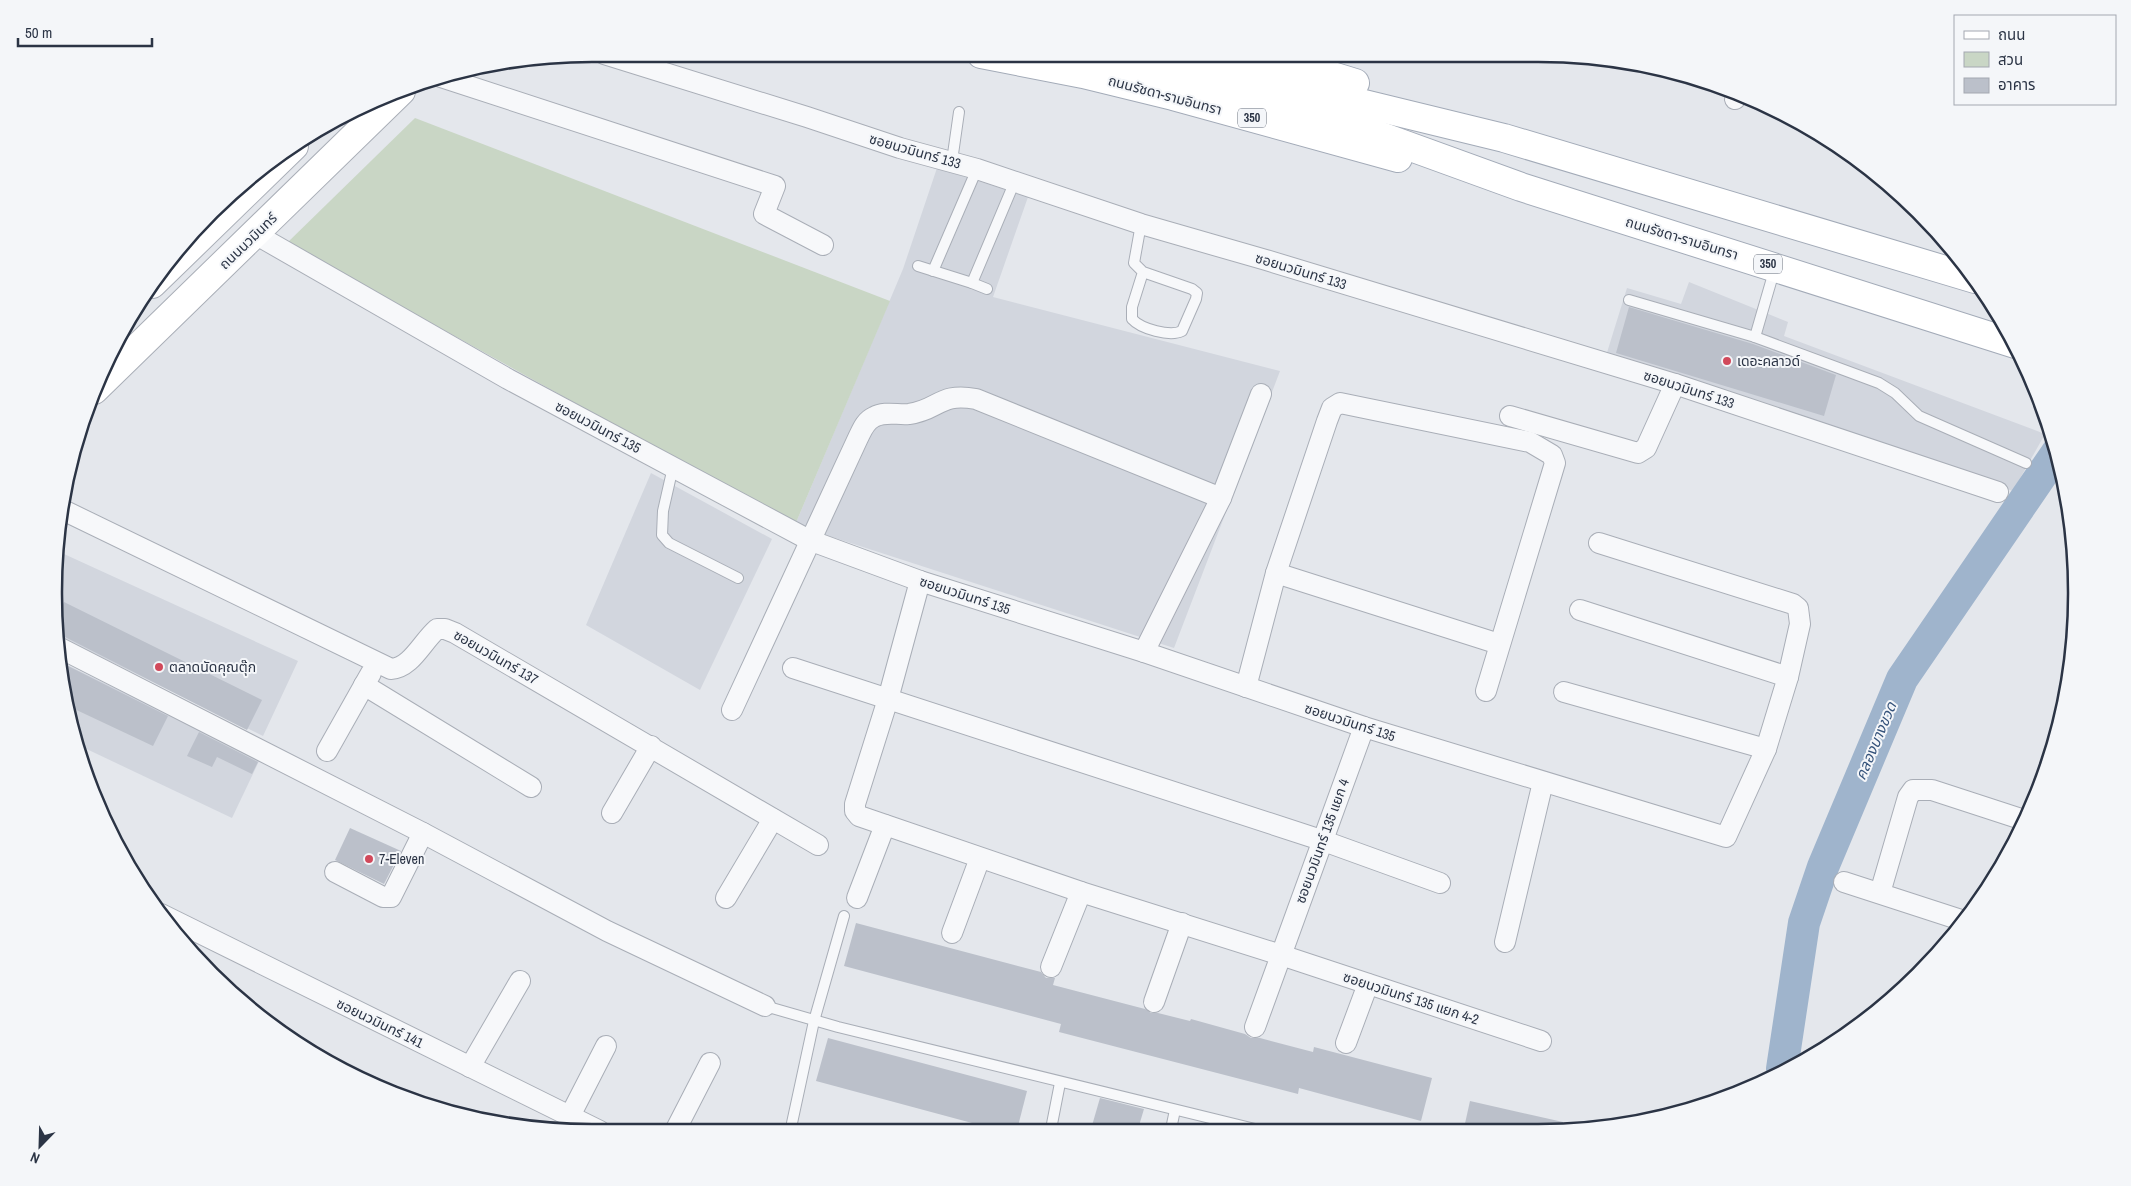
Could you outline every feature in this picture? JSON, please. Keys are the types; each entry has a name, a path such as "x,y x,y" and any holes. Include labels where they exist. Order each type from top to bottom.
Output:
{"main road":[{"name":"ถนนรัชดา-รามอินทรา","path":"1022,62 1084,74 1361,149 1521,187"},
{"name":"ถนนรัชดา-รามอินทรา","path":"1126,62 1164,71 1353,126 1521,187 2004,340"},
{"path":"1213,62 1344,99 1504,138 1963,275"},
{"path":"1289,62 1346,80 1504,138"},
{"name":"ถนนนวมินทร์","path":"110,375 388,104"},
{"path":"201,236 245,192"}],"street":[{"name":"ซอยนวมินทร์ 133","path":"630,62 900,148 952,161 1142,224 1676,384 1998,492"},
{"path":"455,81 775,186 764,214 823,245"},
{"name":"ซอยนวมินทร์ 135","path":"255,234 508,379 809,540 920,581 1144,652 1364,727 1726,837 1766,749"},
{"path":"1510,416 1638,453 1646,448 1676,384"},
{"path":"1144,652 1221,498 1261,394"},
{"path":"732,710 809,540 868,421 885,414 909,414 922,411 948,398 959,396 976,399 1221,498"},
{"path":"1246,687 1276,573 1327,421 1336,405 1349,403 1530,442 1552,455 1555,463 1486,692"},
{"name":"ซอยนวมินทร์ 137","path":"69,513 376,663 391,668 400,668 437,630 445,629 651,746 818,845"},
{"path":"1564,692 1766,749 1788,677 1800,624 1798,608 1793,604 1599,544"},
{"path":"1276,573 1499,644"},
{"name":"ซอยนวมินทร์ 135 แยก 4-2","path":"920,581 888,699 855,804 856,811 860,816 1081,892 1281,955 1541,1041"},
{"path":"1580,610 1788,677"},
{"path":"66,652 422,833 607,932 765,1006"},
{"path":"327,751 376,663"},
{"path":"793,668 1321,840 1440,883"},
{"path":"364,685 531,787"},
{"name":"ซอยนวมินทร์ 135 แยก 4","path":"1255,1027 1321,840 1364,727"},
{"path":"612,813 651,746"},
{"path":"1505,942 1543,782"},
{"path":"1880,893 1908,797 1912,790 1932,790 2018,818"},
{"path":"726,898 773,819"},
{"path":"857,898 885,825"},
{"path":"335,872 382,897 391,897 422,833"},
{"path":"952,933 980,858"},
{"path":"1844,882 1957,919"},
{"path":"1051,967 1081,892"},
{"name":"ซอยนวมินทร์ 141","path":"177,922 585,1124"},
{"path":"1154,1002 1182,923"},
{"path":"470,1067 520,981"},
{"path":"1346,1043 1368,984"},
{"path":"570,1116 606,1046"},
{"path":"679,1124 710,1063"}],"lane":[{"path":"952,161 959,112"},
{"path":"933,271 977,169"},
{"path":"972,283 1015,181"},
{"path":"1142,224 1134,263 1143,272 1192,289 1196,293 1196,299 1182,331 1177,333 1153,330 1135,323 1132,319 1132,307 1143,272"},
{"path":"918,266 987,288"},
{"path":"1755,337 1776,267"},
{"path":"1629,300 1755,337 1878,383 1895,392 1920,416 2026,463"},
{"path":"673,467 663,511 662,535 670,543 738,578"},
{"path":"792,1123 814,1021 844,916"},
{"path":"765,1006 814,1021 1060,1083 1234,1124"},
{"path":"1052,1124 1060,1083"},
{"path":"1172,1124 1175,1110"}],"shaded area":[{"path":"937,168 1028,197 993,297 1280,371 1174,648 795,525 903,269"},
{"path":"1689,282 1788,322 1784,336 2043,433 2044,436 2013,491 1605,359 1627,288 1681,304"},
{"path":"651,473 772,539 700,690 586,625"},
{"path":"64,554 298,661 263,736 65,639 62,593"},
{"path":"68,665 260,759 232,818 87,749 73,696"}],"green space":[{"path":"415,118 890,301 795,525 287,243"}],"building":[{"name":"เดอะคลาวด์","path":"1629,307 1753,344 1836,375 1824,416 1616,353"},
{"name":"ตลาดนัดคุณตุ๊ก","path":"64,602 262,700 247,730 65,637"},
{"path":"68,666 168,716 153,746 76,710"},
{"path":"199,732 258,762 252,774 217,757 212,767 187,756"},
{"name":"7-Eleven","path":"350,828 401,851 384,884 335,860"},
{"path":"856,923 1041,972 1046,978 1055,978 1053,985 1145,1009 1151,1013 1190,1021 1191,1019 1245,1034 1251,1038 1260,1038 1313,1052 1314,1047 1432,1078 1421,1121 1299,1088 1298,1094 1059,1032 1061,1024 844,966"},
{"path":"828,1038 1027,1091 1019,1124 976,1124 816,1081"},
{"path":"1100,1098 1144,1109 1140,1124 1092,1124"},
{"path":"1470,1101 1563,1122 1538,1124 1465,1124"}],"waterway":[{"name":"คลองบางขวด","path":"1783,1063 1804,923 1823,867 1902,679 2051,461"}],"place":[{"name":"เดอะคลาวด์","path":"1727,361"},
{"name":"ตลาดนัดคุณตุ๊ก","path":"159,667"},
{"name":"7-Eleven","path":"369,859"}]}
